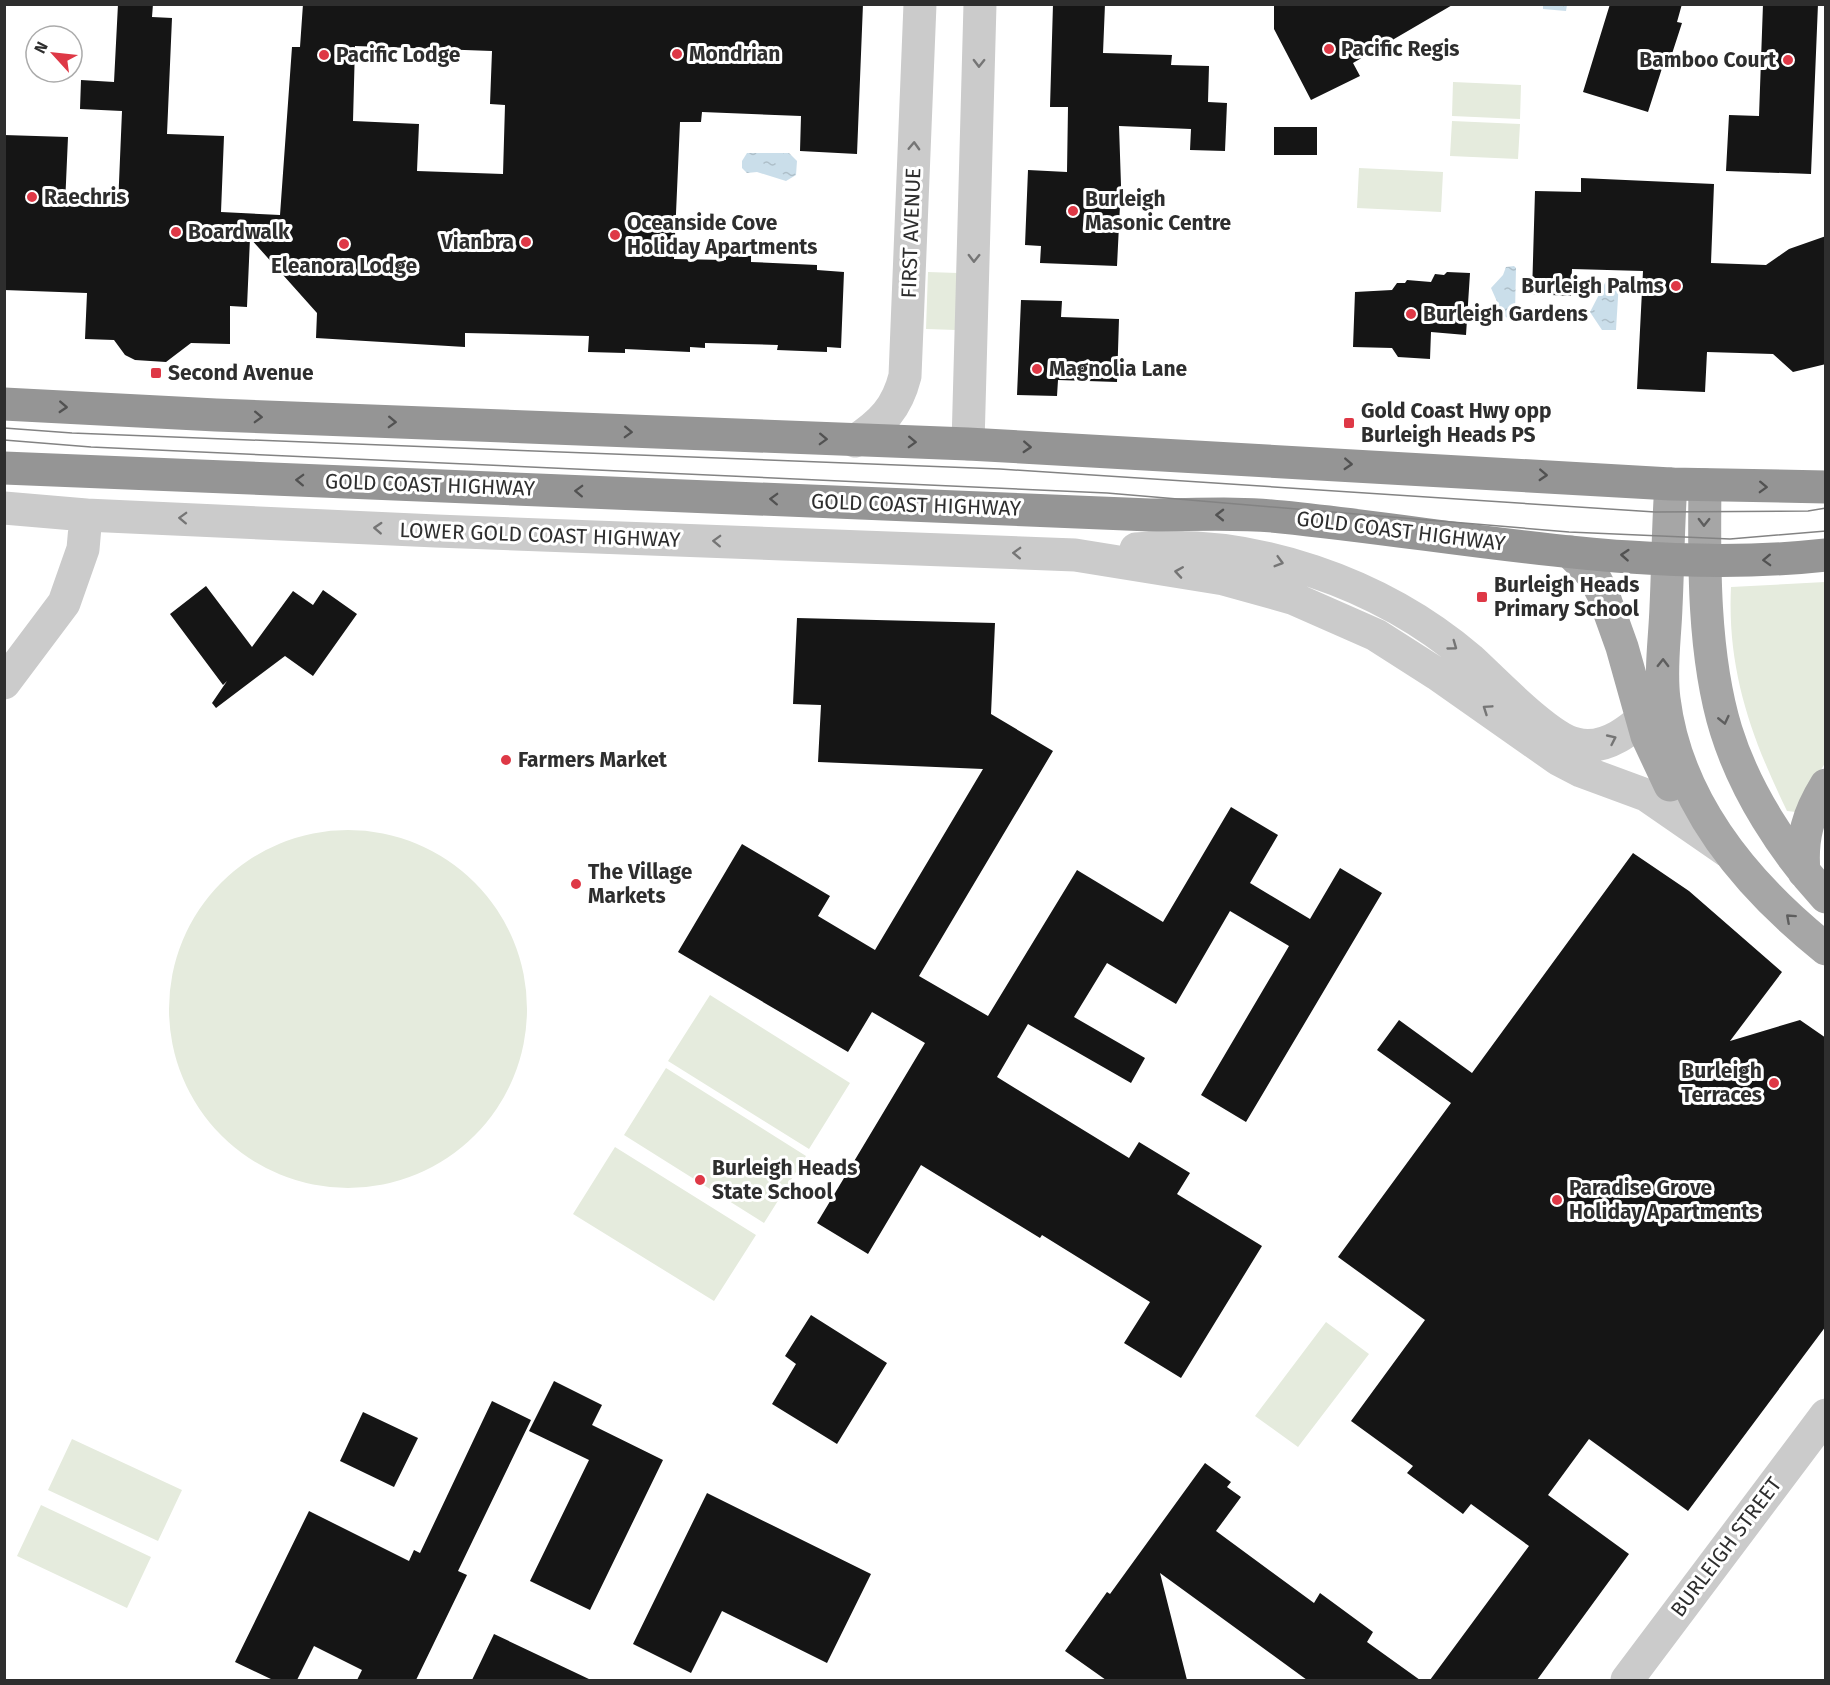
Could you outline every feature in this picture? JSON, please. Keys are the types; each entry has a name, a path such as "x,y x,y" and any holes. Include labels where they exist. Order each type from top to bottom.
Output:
{"highway":[{"path":"4,404 158,413 968,444 1671,484 1826,487"},
{"name":"GOLD COAST HIGHWAY","path":"4,468 1150,514 1279,516 1570,552 1667,558 1768,560 1826,555"}],"main road":[{"path":"1671,484 1662,667 1653,710 1654,754 1672,790 1698,821 1785,914 1826,949"},
{"path":"1705,485 1704,558 1715,677 1726,730 1763,810 1804,872 1826,897"},
{"path":"1570,552 1593,575 1603,594 1622,647 1653,710"},
{"path":"1804,872 1804,835 1810,813 1826,785"}],"street":[{"name":"FIRST AVENUE","path":"855,441 887,417 897,402 905,376 920,4"},
{"path":"968,444 980,4"},
{"name":"LOWER GOLD COAST HIGHWAY","path":"4,508 86,515 436,531 1075,555 1224,579 1257,587 1343,619 1396,648 1555,746 1597,745 1618,737 1653,710"},
{"path":"4,683 63,603 83,549 86,515"},
{"name":"LOWER GOLD COAST HIGHWAY","path":"1075,555 1152,548 1247,555 1331,578 1384,603 1457,648 1581,771 1646,795 1726,849"},
{"path":"1384,603 1397,631 1396,648"},
{"name":"BURLEIGH STREET","path":"1628,1680 1826,1415"}],"shaded area":[{"path":"1453,82 1521,85 1520,119 1452,116"},
{"path":"1452,121 1520,124 1518,159 1450,156"},
{"path":"1359,168 1443,172 1441,212 1357,208"},
{"path":"928,272 958,273 956,330 926,329"},
{"path":"1825,582 1825,763 1796,812 1787,811 1752,729 1737,675 1733,647 1731,587"},
{"path":"348,830 383,834 416,844 447,860 474,883 497,910 513,941 523,974 527,1009 523,1044 513,1077 497,1108 474,1135 447,1158 416,1174 383,1184 348,1188 313,1184 280,1174 249,1158 222,1135 199,1108 183,1077 173,1044 169,1009 173,974 183,941 199,910 222,883 249,860 280,844 313,834"},
{"path":"710,995 850,1083 809,1149 668,1061"},
{"path":"666,1068 806,1156 764,1223 624,1135"},
{"path":"615,1147 756,1235 714,1301 573,1214"},
{"path":"1326,1322 1369,1354 1298,1447 1255,1416"},
{"path":"72,1439 182,1490 158,1541 48,1490"},
{"path":"41,1505 151,1557 127,1608 17,1556"}],"water":[{"path":"1543,4 1567,5 1566,11 1543,9"},
{"path":"747,153 789,153 797,161 796,175 786,181 757,172 747,173 742,168 742,161"},
{"path":"1506,267 1516,268 1515,313 1509,319 1503,315 1491,288 1503,275"},
{"path":"1606,281 1619,281 1616,330 1602,330 1590,312"}],"building":[{"path":"118,4 153,4 152,17 172,18 167,134 224,136 221,212 280,215 292,47 300,47 303,4 863,4 857,154 800,151 801,116 702,112 701,122 680,122 674,259 726,260 726,255 751,256 751,262 817,265 817,270 844,272 841,348 827,347 827,352 777,350 778,345 705,343 705,348 690,347 690,352 625,349 625,353 588,352 589,336 465,333 465,347 316,338 317,313 250,238 247,307 230,306 230,344 191,343 166,362 135,360 125,355 114,340 85,339 87,293 4,290 4,135 68,137 65,205 118,206 122,111 80,109 81,84 84,84 84,80 114,82","holes":["355,46 492,51 490,104 505,105 503,174 417,171 419,124 353,121"]},
{"path":"1053,4 1105,4 1103,53 1172,55 1171,65 1209,66 1208,102 1227,103 1225,151 1190,150 1191,129 1119,126 1121,185 1117,266 1040,263 1041,246 1025,245 1028,170 1067,172 1068,107 1050,107"},
{"name":"Pacific Regis","path":"1274,4 1454,4 1353,63 1360,76 1311,100 1274,29"},
{"path":"1610,4 1682,4 1677,22 1682,23 1669,63 1664,62 1648,112 1583,92"},
{"name":"Bamboo Court","path":"1763,4 1818,4 1811,174 1726,171 1729,115 1759,116"},
{"path":"1274,127 1317,127 1317,155 1274,155"},
{"path":"1581,178 1714,184 1711,263 1766,265 1789,249 1826,236 1826,364 1793,372 1773,354 1707,352 1705,392 1637,389 1643,271 1572,269 1571,296 1532,294 1535,191 1581,192"},
{"name":"Burleigh Gardens","path":"1447,272 1470,273 1466,335 1431,332 1430,359 1398,357 1392,348 1353,347 1355,292 1392,290 1397,283 1405,283 1407,280 1431,282 1435,274 1444,275"},
{"path":"1021,300 1062,301 1061,317 1119,319 1117,382 1058,380 1057,396 1017,395"},
{"path":"206,586 252,647 293,591 313,605 323,590 357,614 313,676 285,656 216,708 212,703 227,681 223,685 170,614"},
{"path":"797,618 995,623 991,714 1053,751 919,976 988,1016 1077,870 1163,922 1231,807 1278,835 1250,883 1310,919 1340,868 1382,893 1246,1122 1201,1095 1289,946 1230,911 1176,1004 1107,963 1074,1017 1145,1058 1131,1083 1028,1024 997,1077 1129,1158 1139,1142 1190,1173 1177,1194 1262,1246 1181,1378 1124,1343 1150,1302 1042,1235 1040,1238 921,1165 868,1254 817,1223 925,1043 872,1012 848,1052 678,952 742,844 830,896 818,916 875,950 983,769 818,762 821,705 793,704"},
{"name":"Paradise Grove Holiday Apartments","path":"1633,853 1689,891 1782,972 1730,1041 1800,1020 1826,1038 1826,1326 1688,1511 1589,1439 1548,1495 1629,1554 1537,1680 1430,1680 1529,1546 1471,1504 1463,1514 1407,1473 1413,1466 1351,1421 1425,1320 1338,1257 1451,1103 1377,1050 1399,1020 1472,1073"},
{"path":"811,1315 887,1363 837,1444 772,1404 796,1364 785,1356"},
{"path":"554,1381 602,1405 592,1425 663,1460 590,1610 530,1581 589,1460 529,1431"},
{"path":"492,1401 531,1420 458,1571 467,1575 416,1680 357,1680 362,1670 314,1646 297,1680 273,1680 235,1662 309,1511 409,1561 414,1550 420,1553"},
{"path":"363,1412 418,1438 394,1487 340,1461"},
{"path":"1205,1463 1231,1482 1227,1487 1241,1497 1216,1531 1314,1603 1320,1593 1373,1632 1367,1642 1420,1680 1307,1680 1160,1573 1187,1680 1106,1680 1065,1651 1107,1592 1110,1594"},
{"path":"707,1493 871,1574 827,1663 722,1611 691,1673 633,1644"},
{"path":"494,1634 591,1680 472,1680"}],"tram line":[{"path":"4,428 72,433 1000,469 1655,512 1808,511 1826,508"},
{"path":"4,440 91,447 1107,493 1569,532 1730,539 1826,531"}],"place":[{"name":"Pacific Regis","path":"1329,49"},
{"name":"Mondrian","path":"677,54"},
{"name":"Pacific Lodge","path":"324,55"},
{"name":"Bamboo Court","path":"1788,60"},
{"name":"Raechris","path":"32,197"},
{"name":"Burleigh Masonic Centre","path":"1073,211"},
{"name":"Boardwalk","path":"176,232"},
{"name":"Oceanside Cove Holiday Apartments","path":"615,235"},
{"name":"Vianbra","path":"526,242"},
{"name":"Eleanora Lodge","path":"344,244"},
{"name":"Burleigh Palms","path":"1676,286"},
{"name":"Burleigh Gardens","path":"1411,314"},
{"name":"Magnolia Lane","path":"1037,369"},
{"name":"Second Avenue","path":"156,373"},
{"name":"Gold Coast Hwy opp Burleigh Heads PS","path":"1349,423"},
{"name":"Burleigh Heads Primary School","path":"1482,597"},
{"name":"Farmers Market","path":"506,760"},
{"name":"The Village Markets","path":"576,884"},
{"name":"Burleigh Terraces","path":"1774,1083"},
{"name":"Burleigh Heads State School","path":"700,1180"},
{"name":"Paradise Grove Holiday Apartments","path":"1557,1200"}]}
